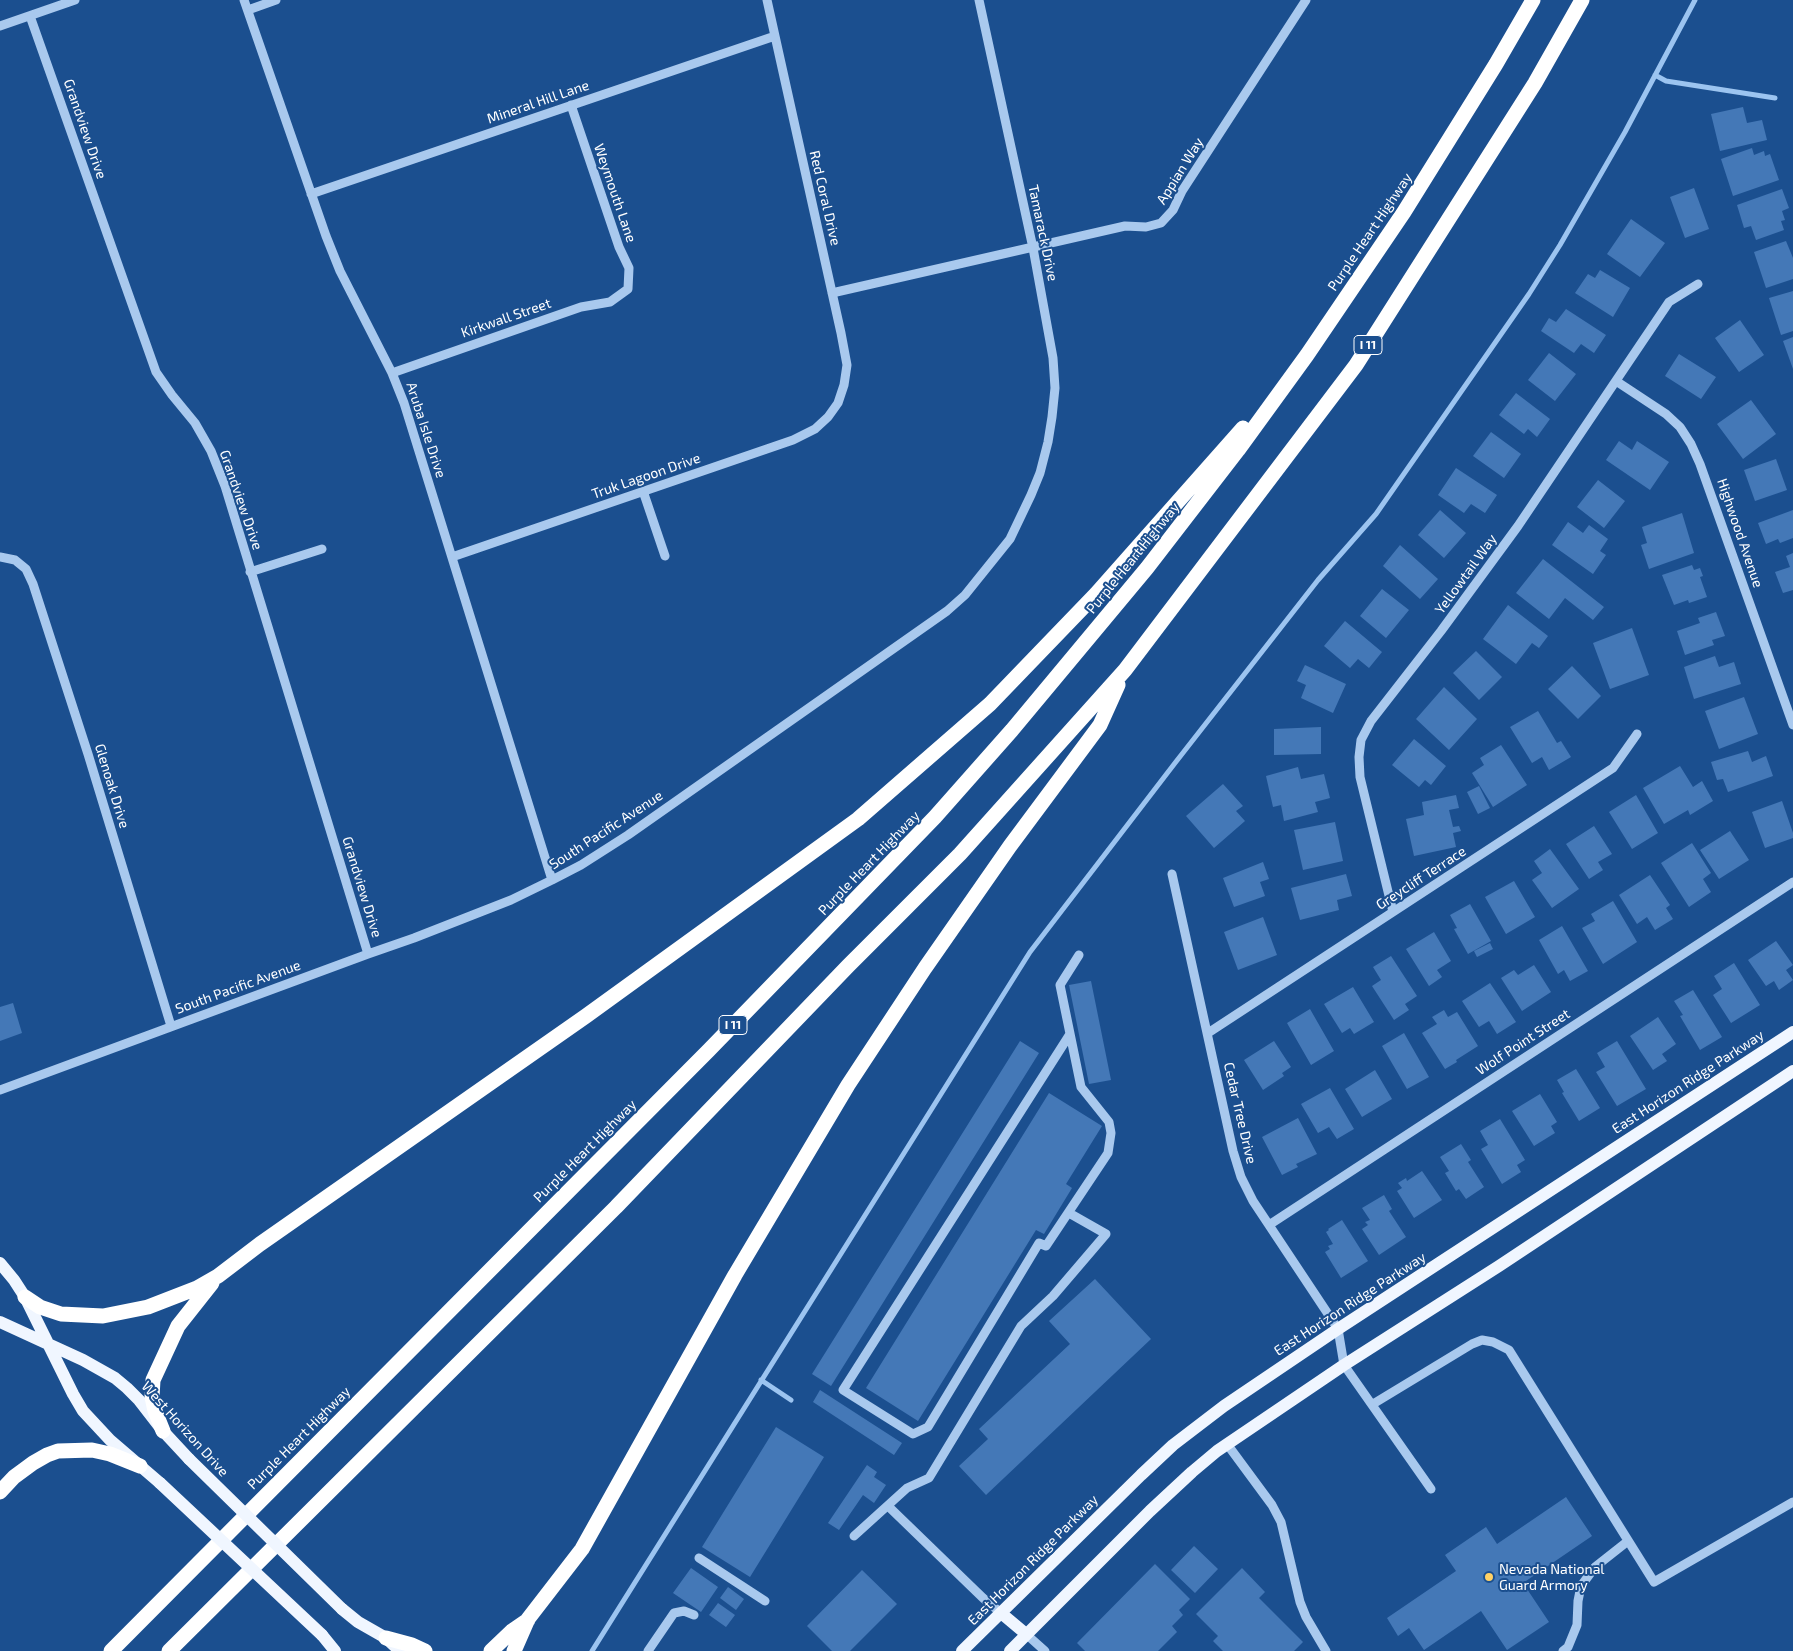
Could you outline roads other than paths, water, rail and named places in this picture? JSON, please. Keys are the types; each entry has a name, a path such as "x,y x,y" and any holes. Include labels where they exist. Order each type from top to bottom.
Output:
{"highway":[{"name":"Purple Heart Highway","path":"111,1651 695,1064 936,817 1012,730 1147,568 1238,450 1307,356 1404,212 1496,64 1533,0"},
{"name":"I 11","path":"169,1651 616,1207 848,966 960,854 1125,670 1356,365 1534,83 1582,0"},
{"path":"25,1297 40,1307 62,1314 103,1316 129,1312 162,1303 185,1294 218,1276 260,1244 586,1016 858,819 990,704 1045,649 1307,356"},
{"path":"514,1651 528,1619 582,1548 735,1275 848,1085 1010,846 1100,725 1125,670"},
{"path":"163,1431 152,1397 153,1380 178,1326 218,1276"},
{"path":"0,1492 14,1477 33,1463 58,1451 92,1450 110,1454 140,1466"},
{"path":"491,1651 528,1619"},
{"path":"386,1638 412,1644 425,1651"}],"main road":[{"name":"East Horizon Ridge Parkway","path":"962,1651 1173,1445 1224,1406 1338,1329 1793,1032"},
{"path":"1010,1651 1178,1485 1227,1444 1344,1365 1499,1266 1793,1071"},
{"path":"0,1263 25,1297 82,1411 110,1440 160,1483 322,1636 335,1651"},
{"name":"West Horizon Drive","path":"0,1322 83,1360 115,1378 139,1400 163,1431 189,1459 342,1608 358,1622 386,1638 400,1651"},
{"path":"1001,1613 1026,1634"}],"street":[{"path":"0,26 75,0"},
{"name":"Aruba Isle Drive","path":"244,0 311,194 340,271 392,373 404,403 552,880"},
{"path":"248,10 276,0"},
{"name":"Red Coral Drive","path":"767,0 847,364 844,385 838,403"},
{"name":"Tamarack Drive","path":"979,0 1033,248 1053,358 1055,388 1052,417 1040,473"},
{"name":"Appian Way","path":"832,293 1125,226 1146,227 1161,223 1173,210 1182,191 1306,0"},
{"name":"Grandview Drive","path":"30,16 156,372 172,396 195,423 211,451 225,486 368,954"},
{"name":"Mineral Hill Lane","path":"311,194 775,36"},
{"name":"Weymouth Lane","path":"570,106 619,247 629,268 628,290"},
{"name":"Yellowtail Way","path":"1394,912 1360,776 1359,757 1361,740 1371,721 1441,631 1518,526 1669,302 1698,284"},
{"name":"Kirkwall Street","path":"392,373 580,307 610,302 628,290"},
{"name":"Highwood Avenue","path":"1616,381 1666,414 1680,427 1691,444 1700,464 1793,726"},
{"name":"Truk Lagoon Drive","path":"452,557 793,440 815,429 828,417 838,403"},
{"name":"South Pacific Avenue","path":"0,1090 414,938 511,900 581,864 628,835 947,611 970,590 1010,539 1020,521 1040,473"},
{"path":"643,491 665,556"},
{"path":"250,572 322,549"},
{"name":"Glenoak Drive","path":"0,557 15,560 26,569 33,584 88,754 171,1026"},
{"name":"Greycliff Terrace","path":"1208,1033 1614,768 1637,734"},
{"name":"Cedar Tree Drive","path":"1172,874 1241,1177 1253,1201 1338,1329 1344,1365"},
{"name":"Wolf Point Street","path":"1269,1225 1793,882"},
{"path":"1070,1034 843,1390 913,1434 928,1427 1040,1243 1046,1246 1108,1153 1109,1122 1080,1087 1070,1034 1060,985 1079,955"},
{"path":"854,1536 907,1488 929,1478 1021,1326 1053,1296 1106,1234 1069,1213"},
{"path":"1373,1404 1472,1344 1482,1340 1494,1342 1509,1350 1654,1582 1793,1502"},
{"path":"1344,1365 1431,1489"},
{"path":"1227,1444 1272,1505 1281,1522 1300,1602 1306,1617 1326,1651"},
{"path":"888,1506 982,1598 1001,1613"},
{"path":"1562,1651 1568,1647 1577,1625 1581,1586 1595,1567 1628,1541"},
{"path":"699,1558 766,1601"},
{"path":"648,1651 674,1613 684,1611 694,1615"},
{"path":"1026,1634 1045,1651"}],"waterway":[{"path":"592,1651 1030,952 1318,580 1376,514 1529,294 1560,245 1625,132 1695,0"},
{"path":"1655,75 1666,81 1775,98"},
{"path":"761,1380 791,1400"}],"place":[{"name":"Nevada National Guard Armory","path":"1489,1577"}]}
